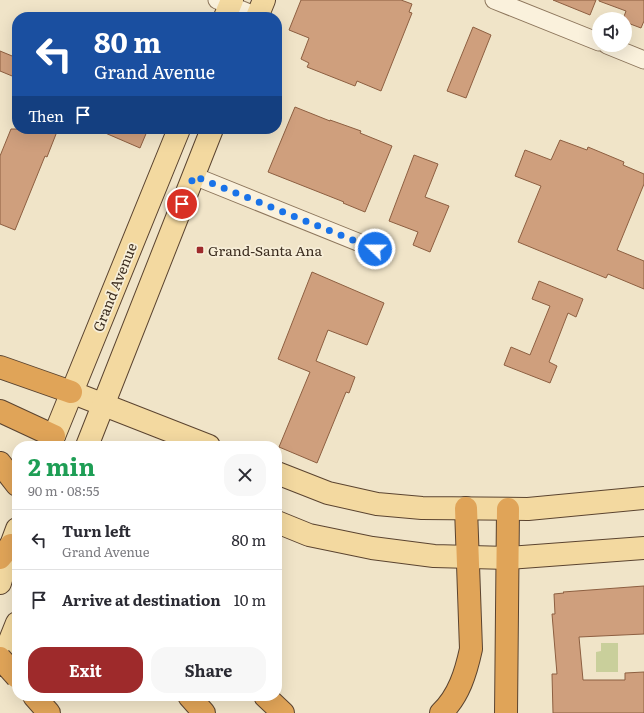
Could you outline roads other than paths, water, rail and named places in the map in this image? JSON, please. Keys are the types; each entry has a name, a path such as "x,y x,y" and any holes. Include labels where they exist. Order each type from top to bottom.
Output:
{"highway":[{"path":"0,367 71,392"},
{"path":"0,411 52,441"},
{"path":"0,463 12,479"},
{"path":"441,713 454,698 461,685 467,668 471,649 466,508"},
{"path":"506,713 508,509"},
{"path":"0,658 12,671"},
{"path":"38,701 49,713"},
{"path":"193,701 204,713"},
{"path":"270,701 283,713"}],"main road":[{"name":"Grand Avenue","path":"52,441 177,134"},
{"path":"89,441 210,134"},
{"path":"71,392 196,441"},
{"path":"282,475 328,493 377,504 422,508 528,509 644,498"},
{"path":"282,524 309,535 372,548 434,556 508,558 644,548"},
{"path":"0,583 9,544"},
{"path":"0,666 12,636"}],"street":[{"path":"494,0 518,4 592,39"},
{"path":"226,6 259,11"},
{"path":"624,52 644,60"},
{"path":"194,176 375,249"}],"place":[{"name":"Grand-Santa Ana","path":"200,250"}]}
